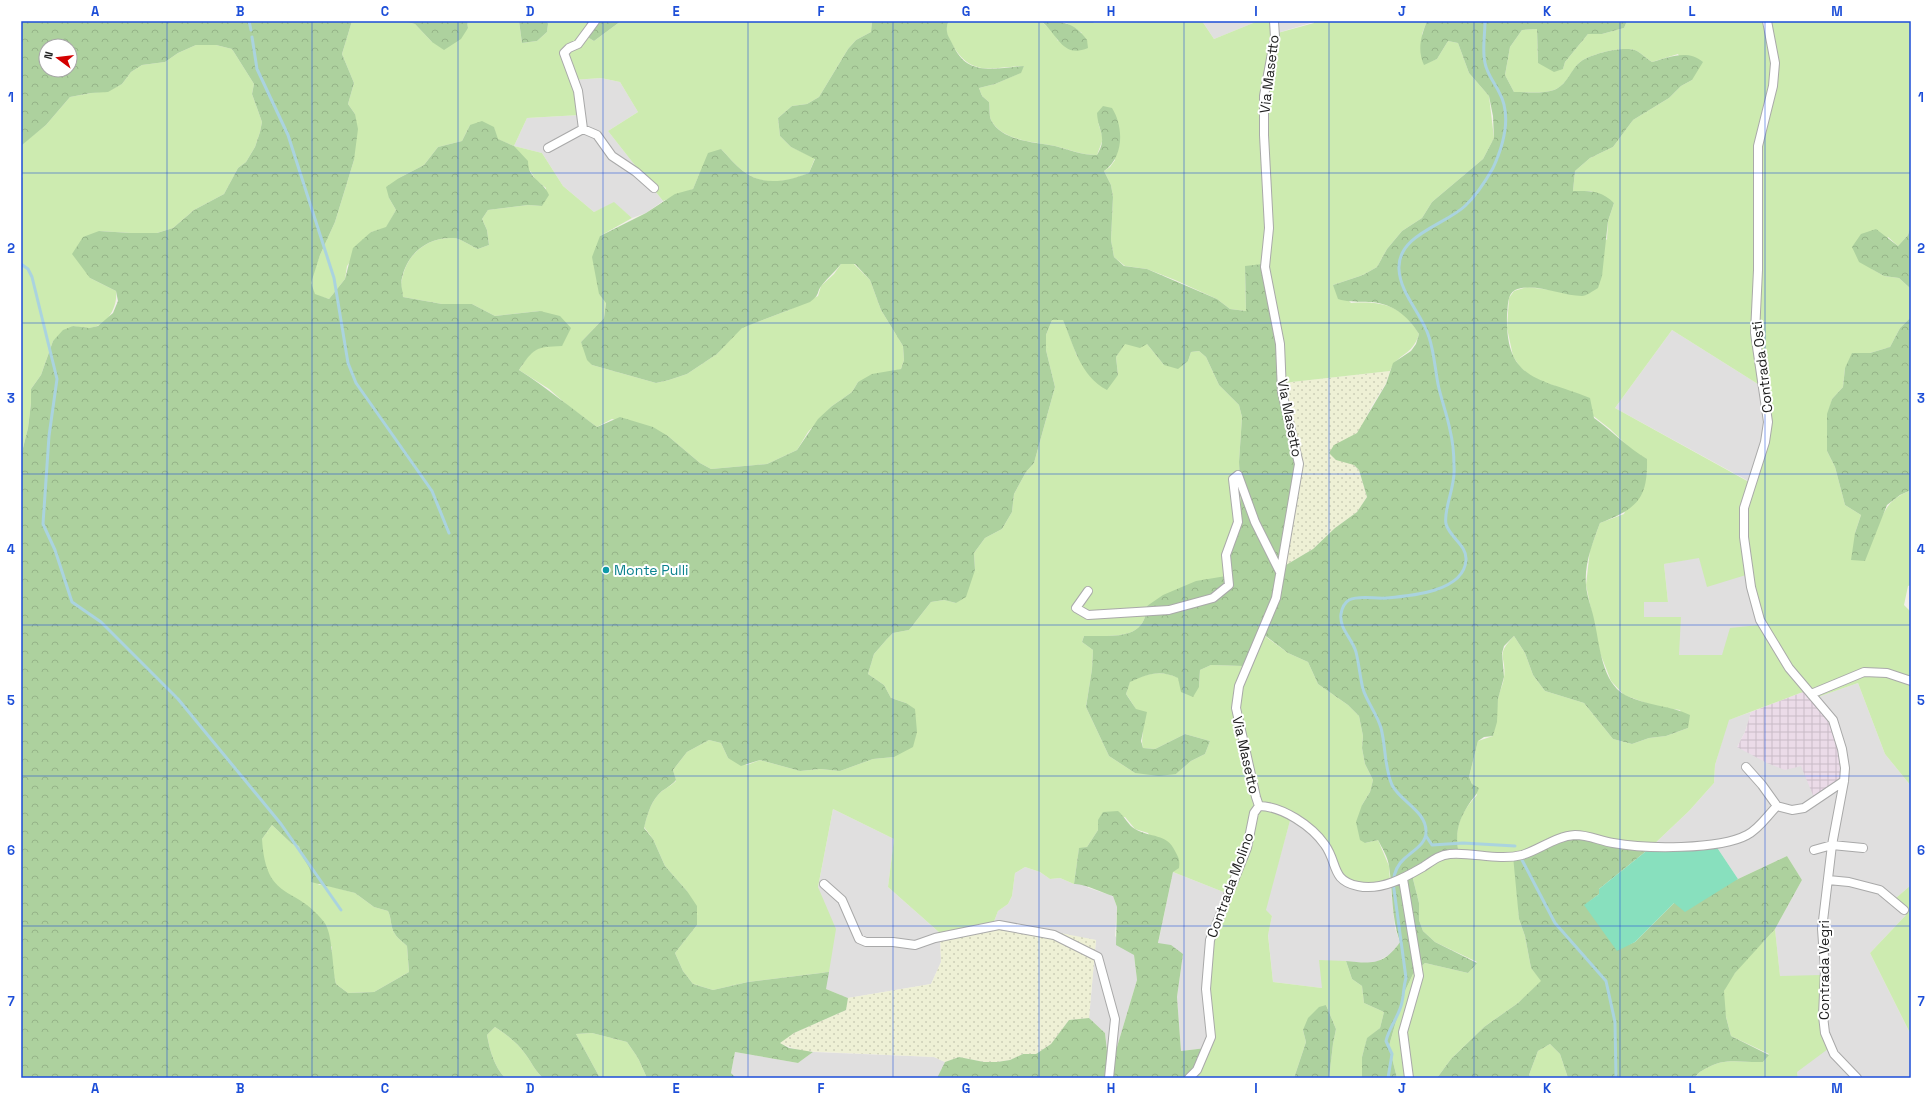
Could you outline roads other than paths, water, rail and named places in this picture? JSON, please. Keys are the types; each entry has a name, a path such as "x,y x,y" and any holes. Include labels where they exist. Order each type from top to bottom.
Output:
{"street":[{"path":"583,129 578,91 564,53 569,48 578,44 595,21"},
{"name":"Via Masetto","path":"1259,806 1236,708 1239,686 1276,598 1299,464 1282,392 1280,344 1266,267 1268,228 1264,96 1275,38 1274,21"},
{"name":"Contrada Osti","path":"1767,21 1774,63 1773,86 1758,146 1758,270 1754,333 1768,422 1765,442 1744,508 1744,537 1750,587 1760,620 1789,668 1811,694"},
{"path":"548,148 583,129"},
{"path":"583,129 597,135 612,156 636,172 654,188"},
{"path":"1088,591 1076,608 1088,615 1169,610 1213,598 1229,585 1226,555 1238,522 1234,479 1238,476 1255,522 1280,572"},
{"path":"1811,694 1864,672 1887,673 1911,680"},
{"name":"Contrada Vegri","path":"1811,694 1833,720 1842,749 1845,768 1832,845 1822,929 1825,970 1823,1016 1825,1033 1834,1054 1857,1078"},
{"path":"1746,767 1762,785 1777,806 1792,810 1804,808 1844,781"},
{"path":"1259,806 1271,806 1285,812 1311,830 1325,844 1339,878 1349,884 1360,887 1387,884 1402,879 1442,855 1466,853 1502,857 1521,855 1573,835 1584,835 1613,843 1648,848 1725,844 1747,836 1757,829 1777,806"},
{"name":"Contrada Molino","path":"1189,1078 1197,1070 1211,1037 1206,989 1210,940 1247,848 1254,813 1259,806"},
{"path":"1814,850 1832,845 1863,848"},
{"path":"1402,879 1419,976 1403,1032 1409,1078"},
{"path":"1828,880 1849,882 1880,890 1904,910"},
{"path":"824,884 842,900 859,939 866,942 892,942 915,945 935,938 999,925 1054,935 1098,957 1115,1019 1109,1078"}],"waterway":[{"path":"249,21 251,30"},
{"path":"1388,1078 1392,1054 1386,1041 1401,1006 1406,978 1393,882 1399,864 1422,843 1426,836 1426,831 1422,818 1396,791 1389,778 1381,728 1363,689 1356,652 1342,624 1341,614 1345,604 1349,600 1362,597 1386,598 1408,596 1421,594 1446,586 1456,579 1463,571 1466,560 1464,550 1448,529 1446,524 1446,511 1454,474 1454,453 1449,424 1438,384 1432,348 1426,328 1403,287 1399,269 1400,257 1406,247 1414,239 1456,213 1473,197 1493,168 1500,149 1505,130 1505,110 1503,101 1485,63 1485,21"},
{"path":"252,37 257,69 288,135 334,278 348,363 356,383 432,491 449,533"},
{"path":"21,264 28,269 32,277 57,379 49,436 43,524 55,550 72,602 101,622 178,699 281,824 341,910"},
{"path":"1426,836 1432,845 1463,843 1515,846"},
{"path":"1522,860 1555,923 1606,981 1615,1022 1616,1078"}],"place":[{"name":"Monte Pulli","path":"606,570"}]}
